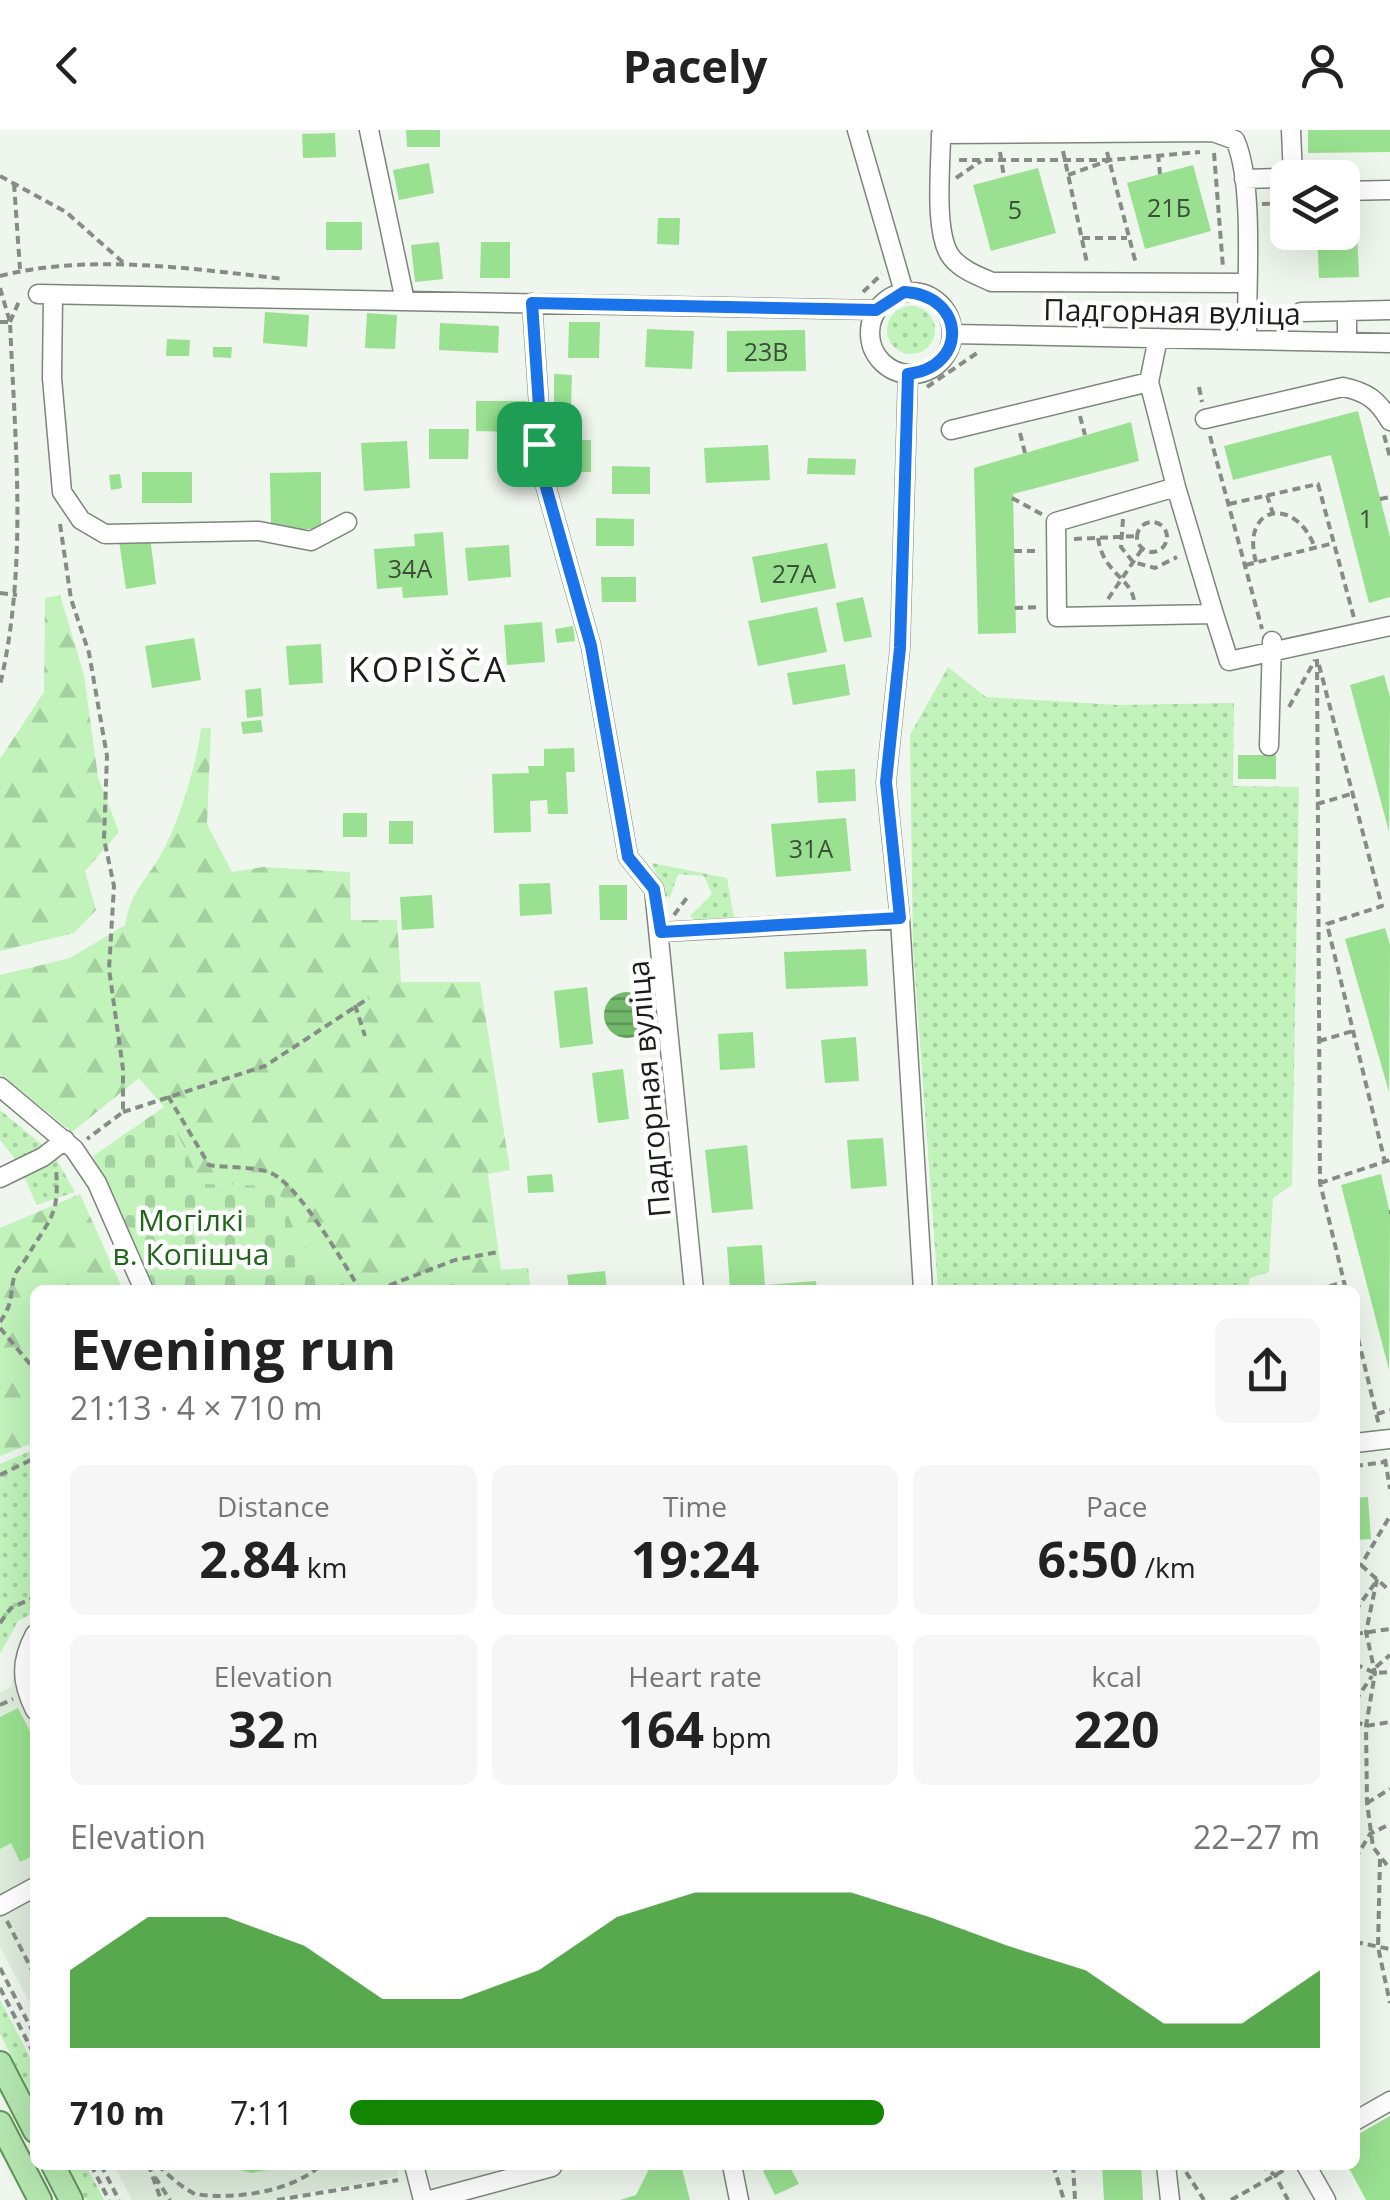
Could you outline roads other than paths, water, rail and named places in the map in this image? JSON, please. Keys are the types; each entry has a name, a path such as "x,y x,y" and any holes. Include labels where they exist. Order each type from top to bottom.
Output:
{"main road":[{"path":"0,2063 30,2120"},
{"path":"0,2123 40,2200"},
{"path":"56,2170 71,2200"}],"street":[{"path":"369,130 405,301"},
{"path":"857,130 904,292"},
{"path":"1286,160 1292,130"},
{"path":"1246,283 992,282 969,272 952,258 942,241 941,134 1225,134 1235,140 1244,160 1247,340"},
{"path":"1244,184 1270,182"},
{"path":"1360,191 1390,190"},
{"path":"347,522 311,542 258,530 105,534 81,520 62,492 46,294 876,310 904,292 922,293 938,301 949,316 952,334 938,364 924,372 908,374 878,358 870,343 876,310"},
{"name":"Падгорная вуліца","path":"532,303 544,480 591,646 628,857 654,889 694,1285"},
{"path":"1301,312 1390,310"},
{"path":"1347,311 1347,342"},
{"name":"Падгорная вуліца","path":"952,334 1390,343"},
{"path":"1158,338 1149,382 1176,488 1229,661 1390,626"},
{"path":"908,374 899,662 886,782 900,918 924,1285"},
{"path":"951,430 1149,382"},
{"path":"1205,419 1344,387 1364,392 1380,404 1386,422"},
{"path":"1176,488 1056,522 1065,554 1057,617 1214,614"},
{"path":"1269,746 1270,650"},
{"path":"661,932 900,918"},
{"path":"0,1087 70,1144 97,1183 142,1285"},
{"path":"0,1178 70,1144"},
{"path":"1360,1443 1386,1440"},
{"path":"30,1644 22,1675 30,1697"},
{"path":"2,1910 30,1891"},
{"path":"1360,2117 1390,2101"},
{"path":"416,2171 427,2200 541,2170"},
{"path":"733,2170 739,2200"},
{"path":"1167,2170 1170,2200"},
{"path":"1309,2170 1326,2200"}],"district":[{"name":"KOPIŠČA","path":"428,668"}],"park label":[{"name":"Могілкі в. Копішча","path":"191,1236"}]}
